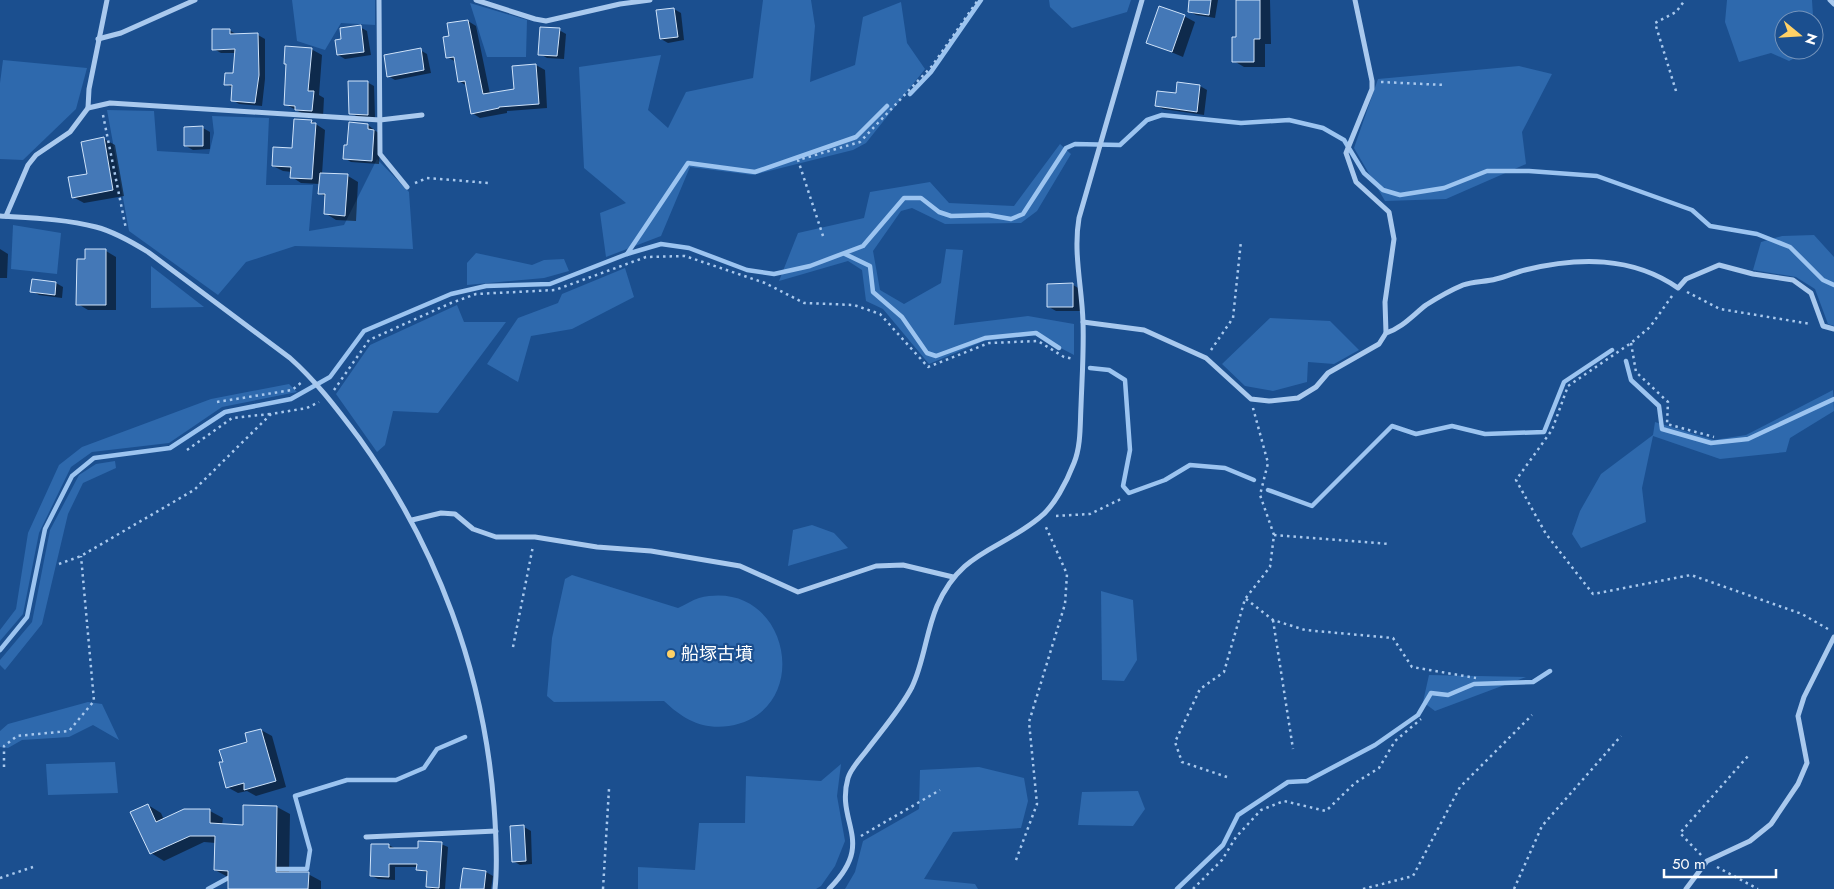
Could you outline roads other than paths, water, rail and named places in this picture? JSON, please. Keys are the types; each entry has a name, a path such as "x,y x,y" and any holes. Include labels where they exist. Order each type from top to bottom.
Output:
{"street":[{"path":"107,0 89,90 88,108 70,132 36,155 28,165 3,216 96,227 124,238 148,252 310,376 329,397 391,486 412,520 448,600 468,659 483,719 492,774 496,831 495,889"},
{"path":"98,39 121,32 195,0"},
{"path":"379,0 380,154 406,187"},
{"path":"476,0 535,19 546,20 620,4 650,0"},
{"path":"829,889 840,878 850,861 853,840 845,798 848,777 913,686 937,607 952,577 972,558 1011,538 1041,517 1058,494 1074,463 1080,435 1083,322 1076,240 1079,218 1142,0"},
{"path":"1083,322 1144,330 1206,358 1251,400 1269,401 1298,398 1316,387 1328,373 1379,344 1386,333 1385,302 1394,239 1389,212 1356,182 1346,153 1372,90 1355,0"},
{"path":"1830,0 1834,4"},
{"path":"88,108 110,103 380,120 422,115"},
{"path":"1386,333 1395,330 1426,305 1463,285 1497,279 1526,270 1599,260 1618,262 1666,279 1678,288 1686,279 1719,265 1753,274 1793,280 1811,292 1823,326 1834,330"},
{"path":"412,520 441,513 455,514 473,529 496,537 535,537 597,547 651,551 740,566 798,592 876,566 903,565 952,577"},
{"path":"1686,889 1707,861 1750,841 1771,824 1798,784 1807,763 1798,716 1804,697 1834,637"},
{"path":"366,837 496,831"}],"waterway":[{"path":"910,94 931,72 981,0"},
{"path":"627,254 688,163 755,172 856,137 887,106"},
{"path":"0,650 27,617 45,529 72,476 94,458 170,448 225,412 291,399 330,377 364,331 451,294 486,286 550,284 627,254 661,244 689,248 747,270 774,274 810,266 863,246 904,198 921,198 939,212 951,216 988,215 1011,219 1023,214 1066,148 1075,144 1120,145 1147,120 1162,115 1241,123 1289,120 1323,128 1344,140 1364,173 1383,190 1400,195 1444,188 1487,171 1529,171 1597,176 1692,210 1710,226 1757,234 1790,247 1823,280 1834,285"},
{"path":"845,254 870,266 873,292 902,317 927,353 936,356 985,338 1036,333 1059,348"},
{"path":"1268,490 1312,506 1392,426 1416,434 1452,426 1485,434 1544,432 1564,382 1612,350"},
{"path":"1626,361 1631,380 1659,406 1662,429 1711,443 1748,439 1834,399"},
{"path":"1090,368 1109,370 1125,380 1130,450 1123,486 1129,493 1165,480 1190,465 1225,468 1254,480"},
{"path":"1177,889 1223,845 1238,815 1288,782 1307,781 1375,745 1418,715 1431,693 1448,695 1474,684 1533,682 1550,671"},
{"path":"272,869 307,869 310,850 295,796 347,780 396,780 424,768 437,749 465,737"},
{"path":"208,889 230,877"}],"place":[{"name":"船塚古墳","path":"671,654"}]}
